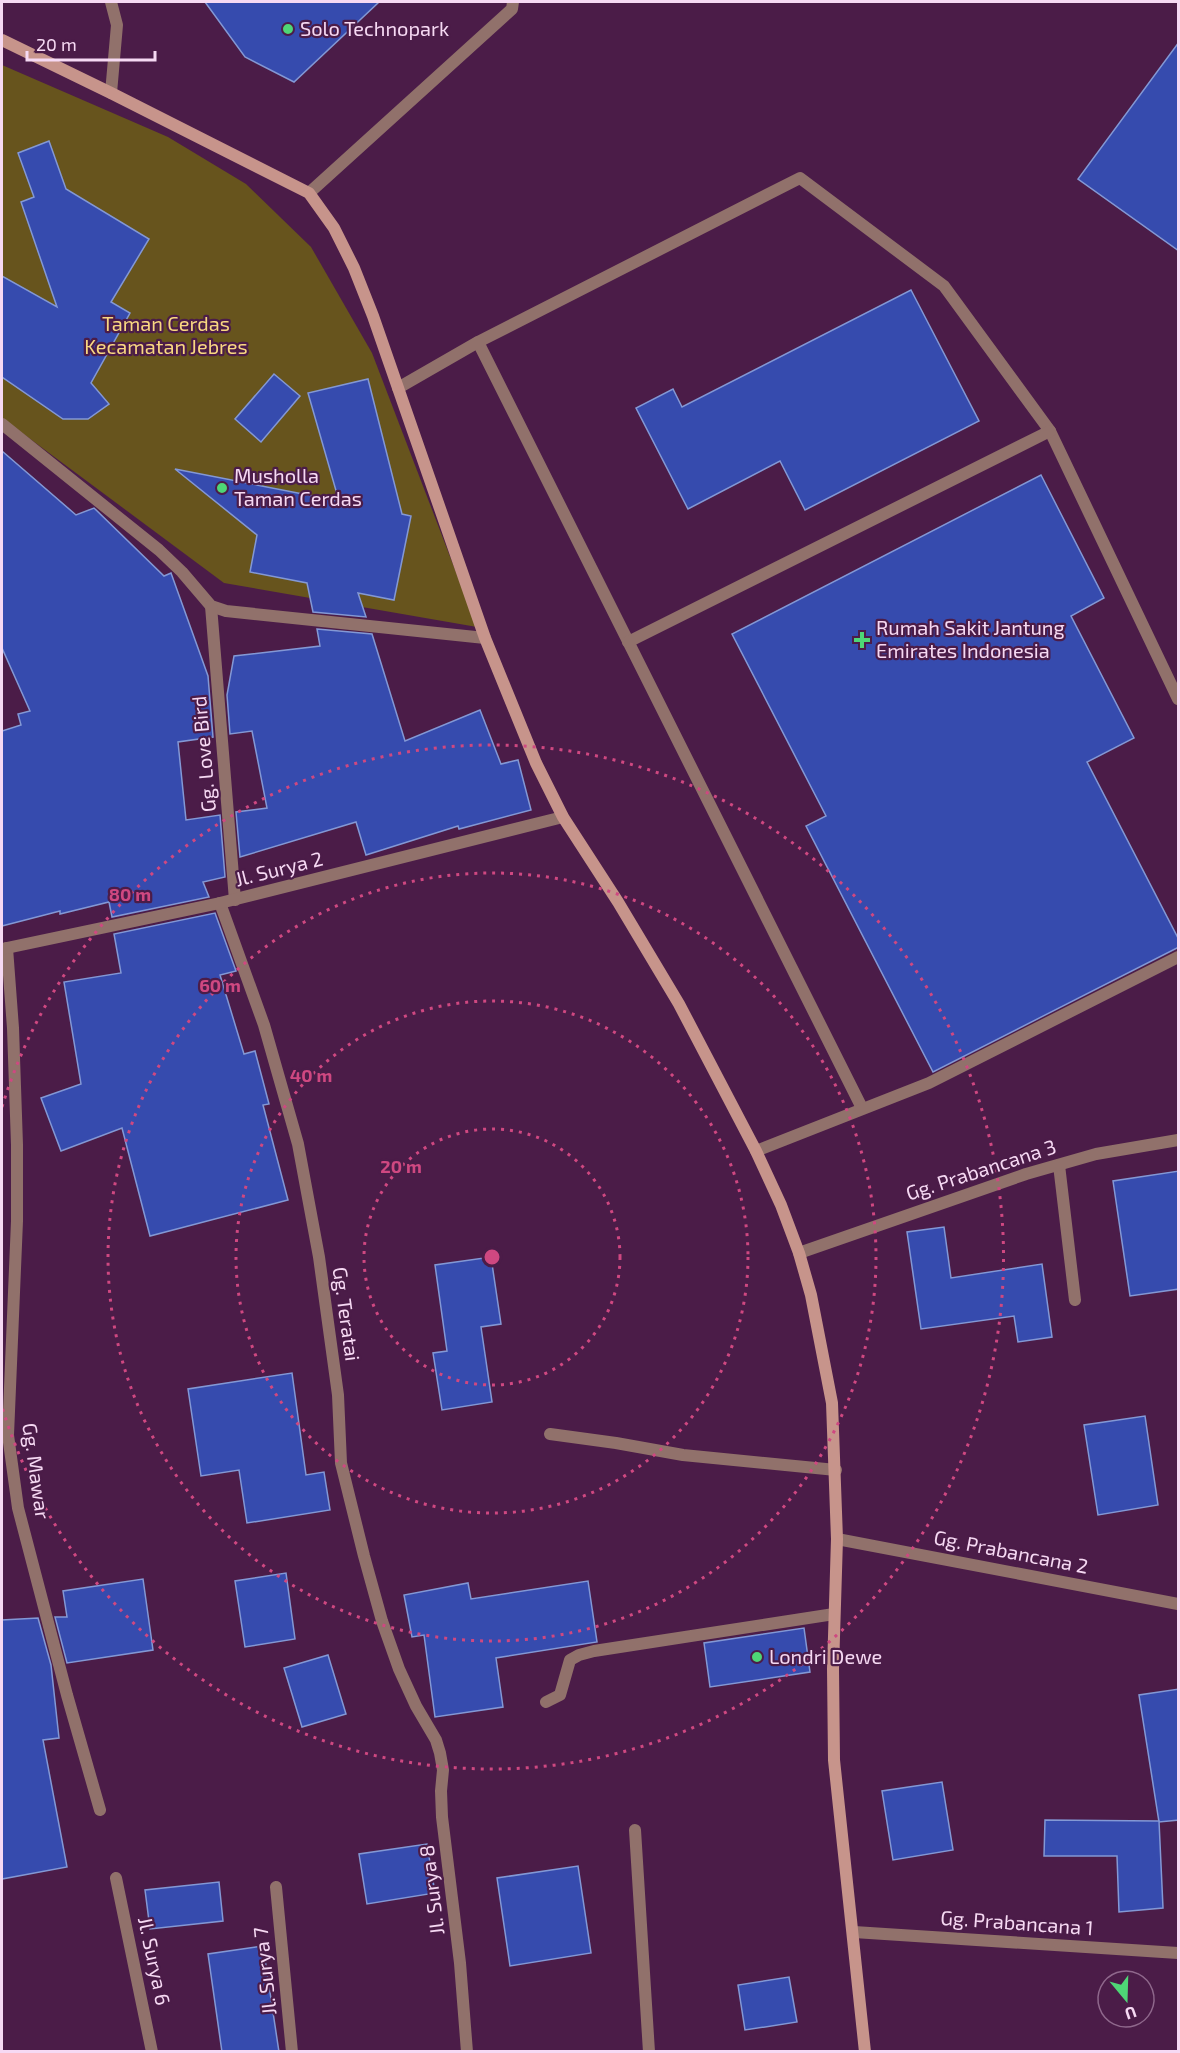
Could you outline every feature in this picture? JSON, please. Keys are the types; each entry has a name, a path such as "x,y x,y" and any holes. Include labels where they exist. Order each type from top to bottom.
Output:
{"street":[{"path":"111,2 117,25 111,93"},
{"path":"309,194 512,9 513,2"},
{"path":"2,40 309,194 334,228 354,268 373,316 485,638 536,763 563,817 618,902 679,1004 756,1151 781,1205 799,1252 811,1295 832,1403 837,1539 834,1614 834,1760 865,2052"},
{"path":"398,388 478,342 800,177 944,286 1050,431 1179,699"},
{"path":"478,342 862,1108"},
{"path":"2,424 159,550 182,572 211,606 226,611 485,638"},
{"path":"628,642 1050,431"},
{"name":"Gg. Love Bird","path":"211,606 235,900"},
{"name":"Jl. Surya 2","path":"4,948 235,900 563,817"},
{"name":"Gg. Teratai","path":"220,903 264,1025 298,1144 324,1292 338,1395 341,1462 345,1481 382,1621 399,1669 428,1728"},
{"name":"Gg. Mawar","path":"4,948 13,1028 17,1166 17,1221 8,1435 18,1508 100,1810"},
{"path":"756,1151 929,1083 1179,957"},
{"name":"Gg. Prabancana 3","path":"799,1252 1026,1174 1096,1154 1179,1140"},
{"path":"1059,1165 1075,1300"},
{"path":"550,1434 683,1455 836,1470"},
{"name":"Gg. Prabancana 2","path":"837,1539 1179,1604"},
{"path":"546,1702 560,1695 570,1660 579,1655 834,1614"},
{"name":"Jl. Surya 8","path":"428,1728 436,1740 443,1770 442,1818 460,1963 467,2052"},
{"path":"635,1830 649,2052"},
{"name":"Jl. Surya 6","path":"116,1878 152,2052"},
{"name":"Jl. Surya 7","path":"276,1887 292,2052"},
{"name":"Gg. Prabancana 1","path":"854,1932 1179,1953"}],"green space":[{"name":"Taman Cerdas Kecamatan Jebres","path":"2,65 168,137 246,184 311,247 372,353 477,627 224,583 2,418"}],"building":[{"name":"Solo Technopark","path":"205,2 379,2 294,82 245,57"},
{"path":"1179,42 1179,251 1078,179"},
{"path":"49,141 66,189 149,239 111,302 130,313 91,383 109,404 88,419 63,419 2,377 2,276 57,307 21,202 34,197 18,153"},
{"path":"911,290 979,421 805,510 780,461 688,509 636,408 673,389 682,407"},
{"path":"274,374 300,396 261,442 235,419"},
{"path":"368,379 402,514 411,516 394,600 358,593 366,617 313,612 307,583 250,572 257,535 175,469 339,501 308,393"},
{"path":"2,451 76,515 94,508 164,576 171,573 208,676 213,737 178,742 186,820 220,815 225,877 203,882 209,897 112,917 109,902 60,914 60,911 2,926 2,731 21,725 18,714 30,711 2,648"},
{"path":"1041,475 1104,598 1071,616 1134,738 1087,762 1179,940 1179,947 933,1072 806,826 826,816 732,634"},
{"path":"317,629 372,634 405,741 480,710 501,764 518,760 531,810 459,829 458,826 366,855 356,822 240,857 236,812 267,808 252,731 230,734 227,695 234,656 320,646"},
{"path":"215,913 236,971 220,975 244,1054 255,1051 269,1104 263,1105 288,1200 150,1236 122,1128 61,1151 41,1098 81,1084 64,982 121,973 114,934"},
{"path":"1179,1171 1179,1289 1130,1296 1113,1181"},
{"path":"944,1227 951,1278 1042,1264 1052,1337 1018,1342 1014,1316 921,1329 907,1232"},
{"path":"491,1257 501,1324 481,1327 492,1402 442,1410 433,1353 447,1351 435,1265"},
{"path":"292,1373 306,1475 324,1472 330,1510 247,1523 239,1470 201,1476 188,1389"},
{"path":"1145,1416 1158,1505 1098,1515 1084,1425"},
{"path":"286,1573 295,1639 245,1647 235,1581"},
{"path":"143,1579 153,1650 67,1663 55,1617 67,1617 63,1591"},
{"path":"588,1581 597,1642 496,1658 503,1707 435,1717 424,1635 412,1637 404,1595 468,1583 471,1599"},
{"path":"38,1618 51,1665 59,1738 43,1740 67,1867 2,1879 2,1620"},
{"name":"Londri Dewe","path":"804,1628 810,1672 710,1687 704,1643"},
{"path":"328,1655 346,1714 302,1727 284,1668"},
{"path":"1179,1689 1179,1820 1159,1822 1139,1695"},
{"path":"942,1782 953,1850 893,1860 882,1791"},
{"path":"1045,1820 1159,1821 1163,1908 1119,1912 1117,1856 1044,1856"},
{"path":"427,1844 435,1893 367,1904 359,1854"},
{"path":"578,1866 591,1953 510,1966 497,1878"},
{"path":"219,1882 223,1921 150,1929 145,1890"},
{"path":"263,1946 279,2052 222,2052 208,1954"},
{"path":"789,1977 797,2022 745,2030 738,1985"}],"place":[{"name":"Solo Technopark","path":"288,29"},
{"name":"Musholla Taman Cerdas","path":"222,488"},
{"name":"Rumah Sakit Jantung Emirates Indonesia","path":"862,640"},
{"name":"Londri Dewe","path":"757,1657"}]}
